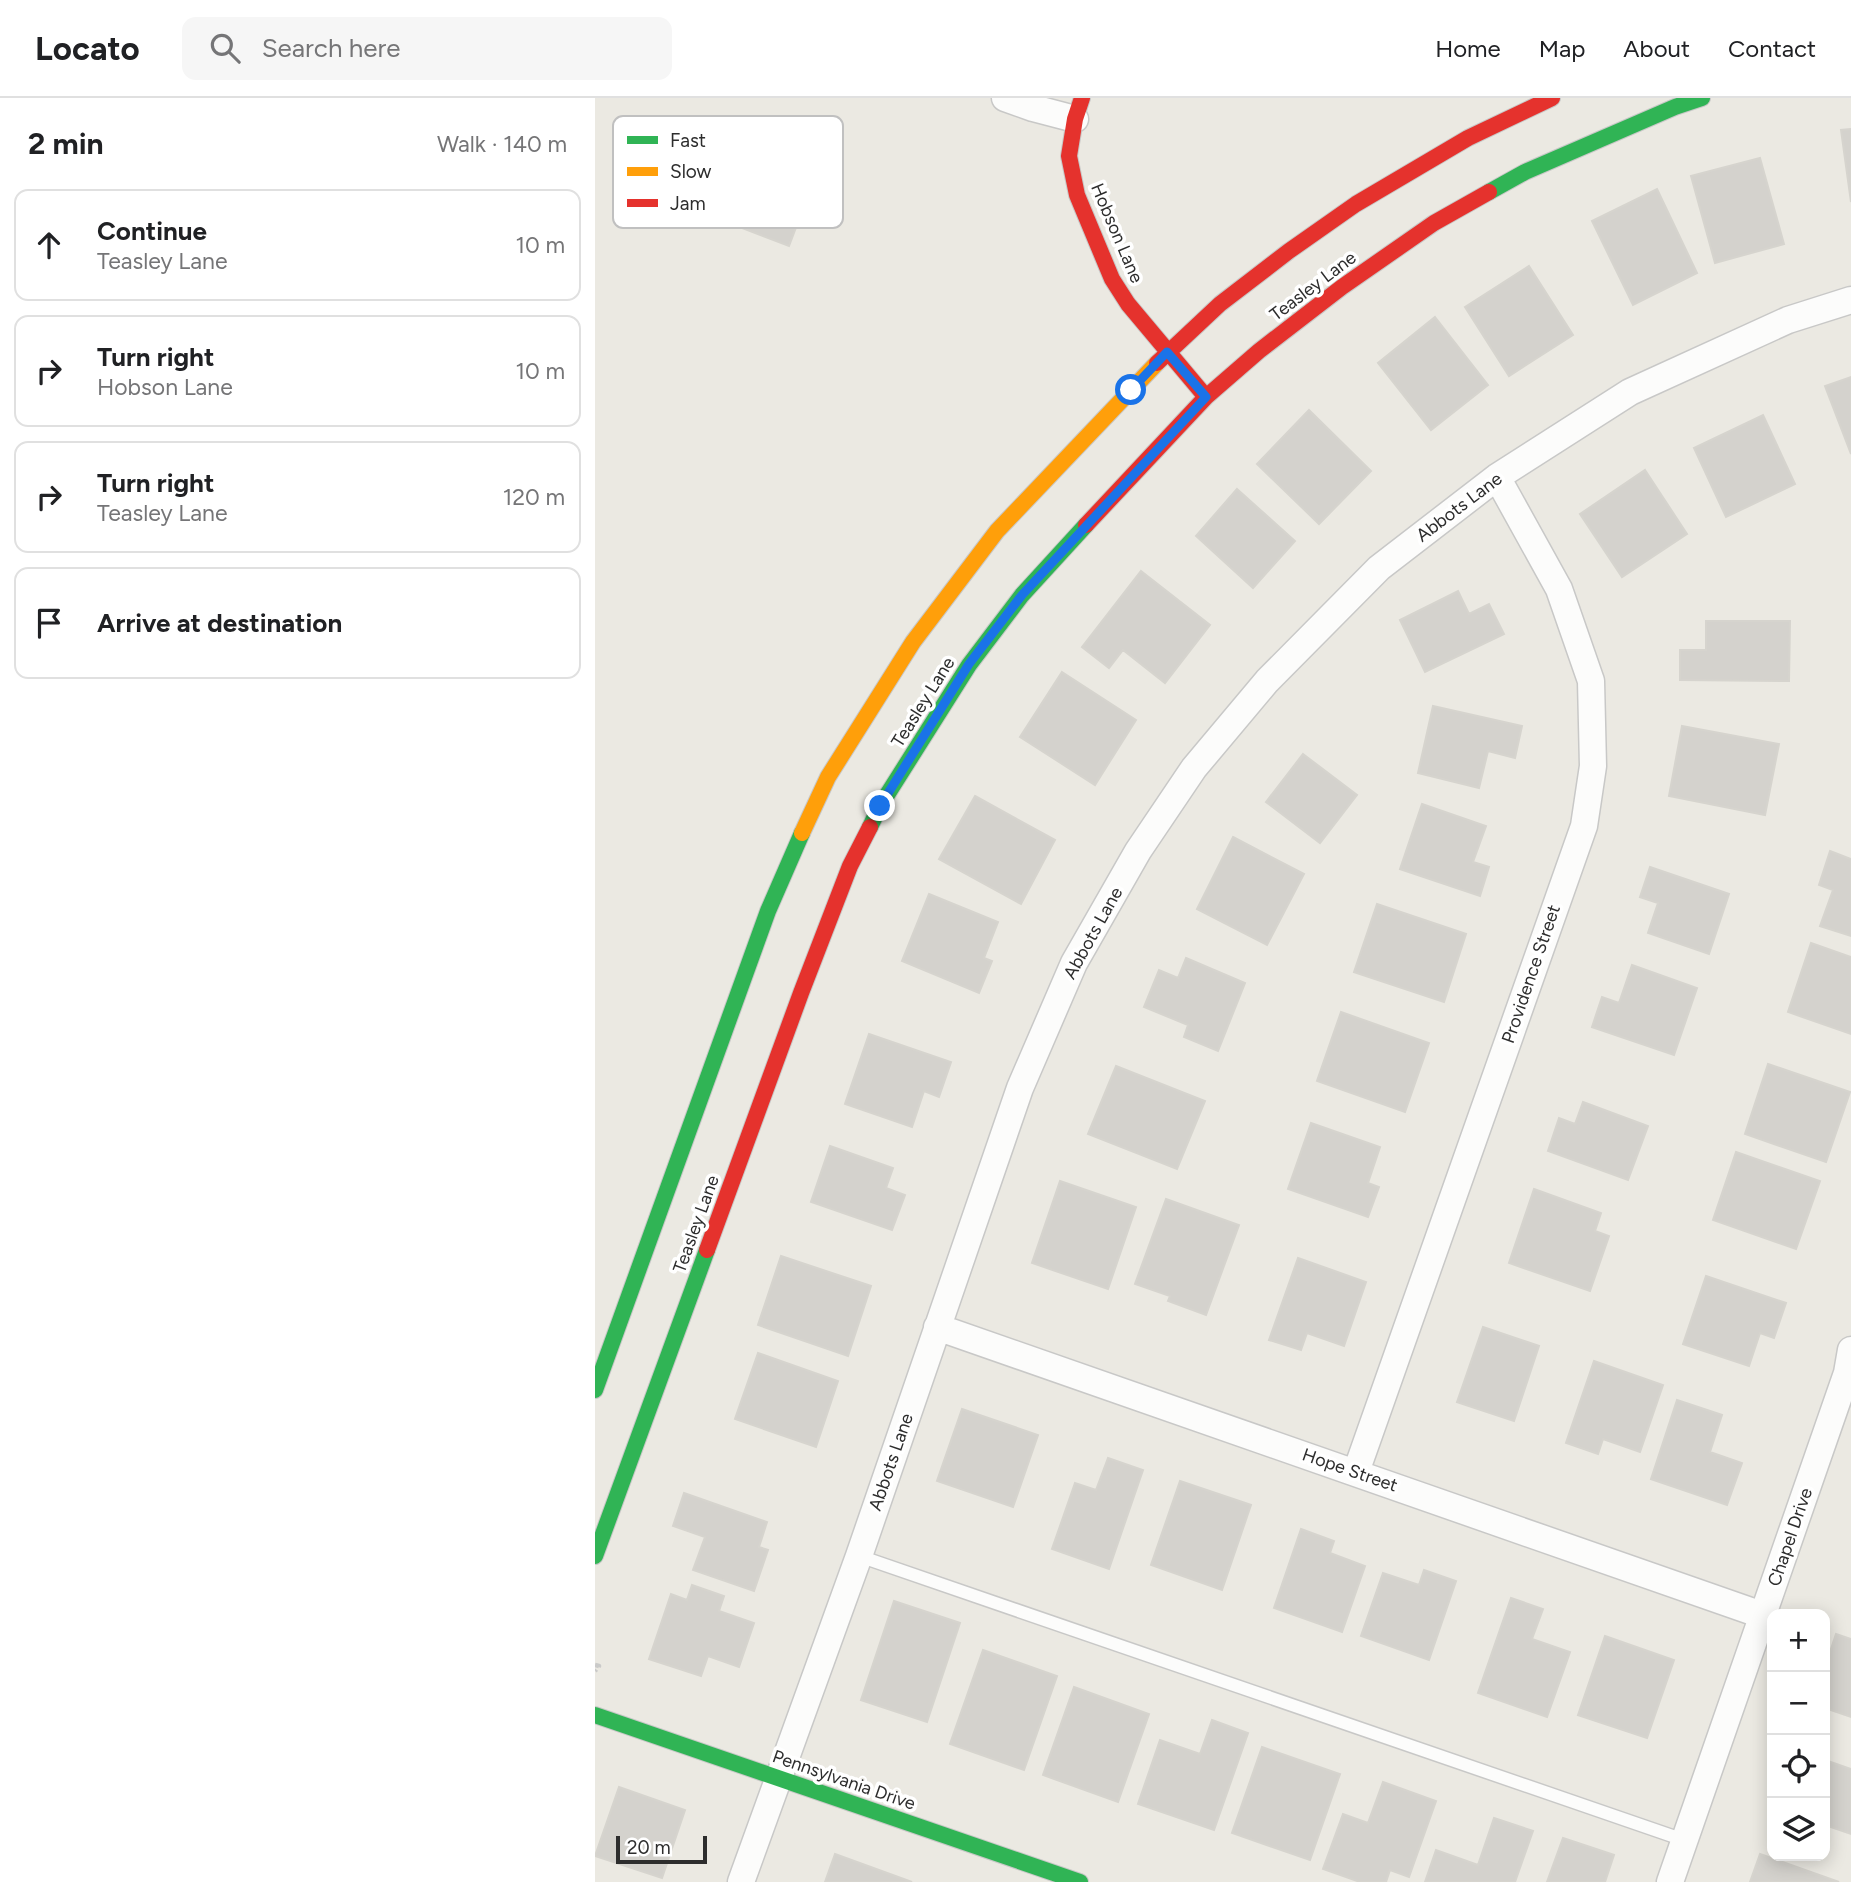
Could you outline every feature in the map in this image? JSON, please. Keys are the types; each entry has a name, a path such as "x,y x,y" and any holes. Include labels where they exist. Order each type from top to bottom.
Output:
{"main road":[{"path":"595,1390 768,911 793,851 828,777 913,642 997,531 1167,352 1230,296 1356,204 1468,138 1552,98"},
{"name":"Teasley Lane","path":"595,1556 831,911 880,806 969,664 1022,595 1206,397 1259,351 1342,287 1434,223 1525,173 1702,98"},
{"name":"Hobson Lane","path":"1078,108 1069,156 1077,195 1112,279 1136,317 1206,397"},
{"name":"Pennsylvania Drive","path":"595,1715 1080,1882"}],"street":[{"path":"1005,98 1033,108 1078,108"},
{"name":"Abbots Lane","path":"741,1882 859,1556 1020,1088 1074,963 1138,851 1194,768 1267,681 1380,568 1497,477 1630,392 1788,320 1851,300"},
{"name":"Providence Street","path":"1356,1472 1584,826 1593,766 1591,681 1559,589 1497,477"},
{"name":"Hope Street","path":"937,1327 1762,1615"},
{"name":"Chapel Drive","path":"1670,1882 1847,1373 1851,1350"}],"lane":[{"path":"859,1556 1684,1840"}],"path":[{"path":"595,1665 599,1666 595,1671"}],"building":[{"path":"1851,129 1851,202 1841,130"},
{"path":"1760,158 1784,244 1715,263 1691,176"},
{"path":"1657,189 1697,273 1633,305 1592,221"},
{"path":"742,228 796,228 789,246"},
{"path":"1529,266 1573,335 1509,376 1465,307"},
{"path":"1435,317 1488,385 1431,430 1378,363"},
{"path":"1851,377 1851,454 1825,386"},
{"path":"1309,410 1371,471 1319,524 1257,464"},
{"path":"1763,415 1795,484 1726,517 1694,448"},
{"path":"1645,470 1687,534 1622,577 1580,514"},
{"path":"1237,489 1295,541 1253,588 1196,536"},
{"path":"1141,571 1210,625 1165,683 1123,650 1109,668 1082,647"},
{"path":"1458,591 1469,614 1489,604 1504,634 1425,672 1400,620"},
{"path":"1706,621 1790,621 1789,681 1680,680 1680,650 1706,650"},
{"path":"1062,672 1136,720 1095,785 1020,737"},
{"path":"1433,706 1522,726 1515,758 1488,751 1479,788 1418,773"},
{"path":"1682,726 1779,744 1765,815 1669,796"},
{"path":"1303,754 1357,795 1320,843 1266,802"},
{"path":"975,796 1055,840 1021,904 939,859"},
{"path":"1422,804 1486,826 1473,862 1489,867 1480,896 1400,869"},
{"path":"1233,837 1304,874 1267,945 1197,909"},
{"path":"1830,851 1851,859 1851,936 1820,926 1833,890 1819,885"},
{"path":"1650,867 1729,894 1709,954 1648,933 1658,903 1640,897"},
{"path":"929,894 998,922 984,958 992,961 979,993 902,961"},
{"path":"1377,904 1466,934 1444,1002 1354,972"},
{"path":"1811,943 1851,957 1851,1034 1788,1012"},
{"path":"1186,958 1245,983 1218,1051 1184,1037 1188,1025 1144,1007 1159,970 1178,978"},
{"path":"1632,965 1697,988 1674,1055 1592,1027 1602,997 1619,1003"},
{"path":"1341,1012 1429,1043 1405,1112 1317,1081"},
{"path":"869,1034 951,1062 939,1097 924,1091 912,1127 845,1104"},
{"path":"1768,1064 1850,1092 1826,1162 1745,1134"},
{"path":"1116,1066 1205,1101 1177,1169 1088,1134"},
{"path":"1583,1102 1648,1126 1628,1180 1548,1151 1559,1118 1575,1124"},
{"path":"1311,1123 1380,1147 1368,1183 1379,1187 1368,1217 1288,1189"},
{"path":"830,1146 893,1168 886,1188 905,1195 892,1230 811,1202"},
{"path":"1736,1152 1820,1181 1796,1249 1713,1220"},
{"path":"1060,1181 1136,1207 1108,1289 1032,1263"},
{"path":"1534,1189 1601,1213 1595,1231 1609,1236 1590,1291 1509,1263"},
{"path":"1166,1199 1239,1225 1206,1315 1168,1301 1170,1296 1135,1284"},
{"path":"781,1256 871,1286 848,1356 758,1325"},
{"path":"1298,1258 1366,1282 1344,1346 1307,1333 1301,1350 1269,1340"},
{"path":"1706,1276 1786,1303 1774,1338 1760,1333 1749,1366 1683,1344"},
{"path":"1483,1327 1539,1346 1514,1421 1457,1402"},
{"path":"758,1353 838,1381 816,1447 735,1419"},
{"path":"1594,1361 1663,1385 1640,1452 1603,1439 1598,1454 1566,1443"},
{"path":"1677,1400 1722,1415 1710,1452 1742,1463 1727,1505 1651,1479"},
{"path":"962,1409 1038,1435 1013,1507 937,1481"},
{"path":"1108,1458 1143,1470 1109,1569 1052,1549 1075,1483 1096,1490"},
{"path":"1180,1481 1251,1505 1222,1590 1151,1565"},
{"path":"684,1493 767,1522 759,1547 768,1550 754,1591 693,1570 705,1537 673,1526"},
{"path":"1301,1529 1334,1541 1330,1553 1365,1566 1342,1632 1274,1608"},
{"path":"1424,1570 1456,1581 1429,1660 1361,1636 1383,1573 1419,1585"},
{"path":"692,1585 724,1596 719,1611 754,1623 739,1667 708,1656 701,1676 649,1659 671,1594 687,1600"},
{"path":"1511,1598 1543,1609 1532,1639 1570,1652 1547,1717 1478,1693"},
{"path":"894,1601 960,1623 927,1722 861,1700"},
{"path":"1836,1634 1851,1639 1851,1717 1830,1710 1830,1652"},
{"path":"1605,1636 1674,1660 1647,1738 1578,1715"},
{"path":"983,1650 1057,1676 1024,1770 950,1744"},
{"path":"1074,1687 1149,1714 1118,1802 1043,1775"},
{"path":"1212,1720 1248,1733 1214,1830 1138,1804 1160,1740 1200,1754"},
{"path":"1262,1747 1340,1774 1310,1860 1232,1833"},
{"path":"1830,1762 1851,1769 1851,1834 1830,1827"},
{"path":"1383,1782 1436,1801 1409,1877 1390,1870 1386,1882 1360,1882 1323,1869 1343,1814 1368,1823"},
{"path":"619,1787 685,1810 662,1878 595,1856"},
{"path":"1494,1818 1533,1831 1515,1882 1425,1882 1436,1850 1478,1865"},
{"path":"1563,1838 1614,1855 1605,1882 1547,1882"},
{"path":"835,1854 912,1882 825,1882"},
{"path":"1760,1854 1767,1856 1767,1861 1780,1861 1839,1882 1750,1882"}],"traffic: fast":[{"path":"1489,192 1525,172 1675,107 1702,98"},
{"path":"870,827 880,806 969,665 1022,595 1086,525"},
{"path":"595,1390 768,911 802,833"},
{"path":"595,1556 707,1250"},
{"path":"595,1715 1080,1882"}],"traffic: slow":[{"path":"802,833 828,777 913,642 997,531 1157,363"}],"traffic: jam":[{"path":"1082,98 1075,119 1069,156 1077,195 1112,279 1128,304 1206,397"},
{"path":"1157,363 1220,304 1356,204 1468,138 1552,98"},
{"path":"1086,525 1206,397 1259,351 1342,287 1434,223 1489,192"},
{"path":"707,1250 801,993 850,866 870,827"}],"route":[{"path":"880,806 969,664 1022,595 1206,397 1167,352 1131,390"}]}
